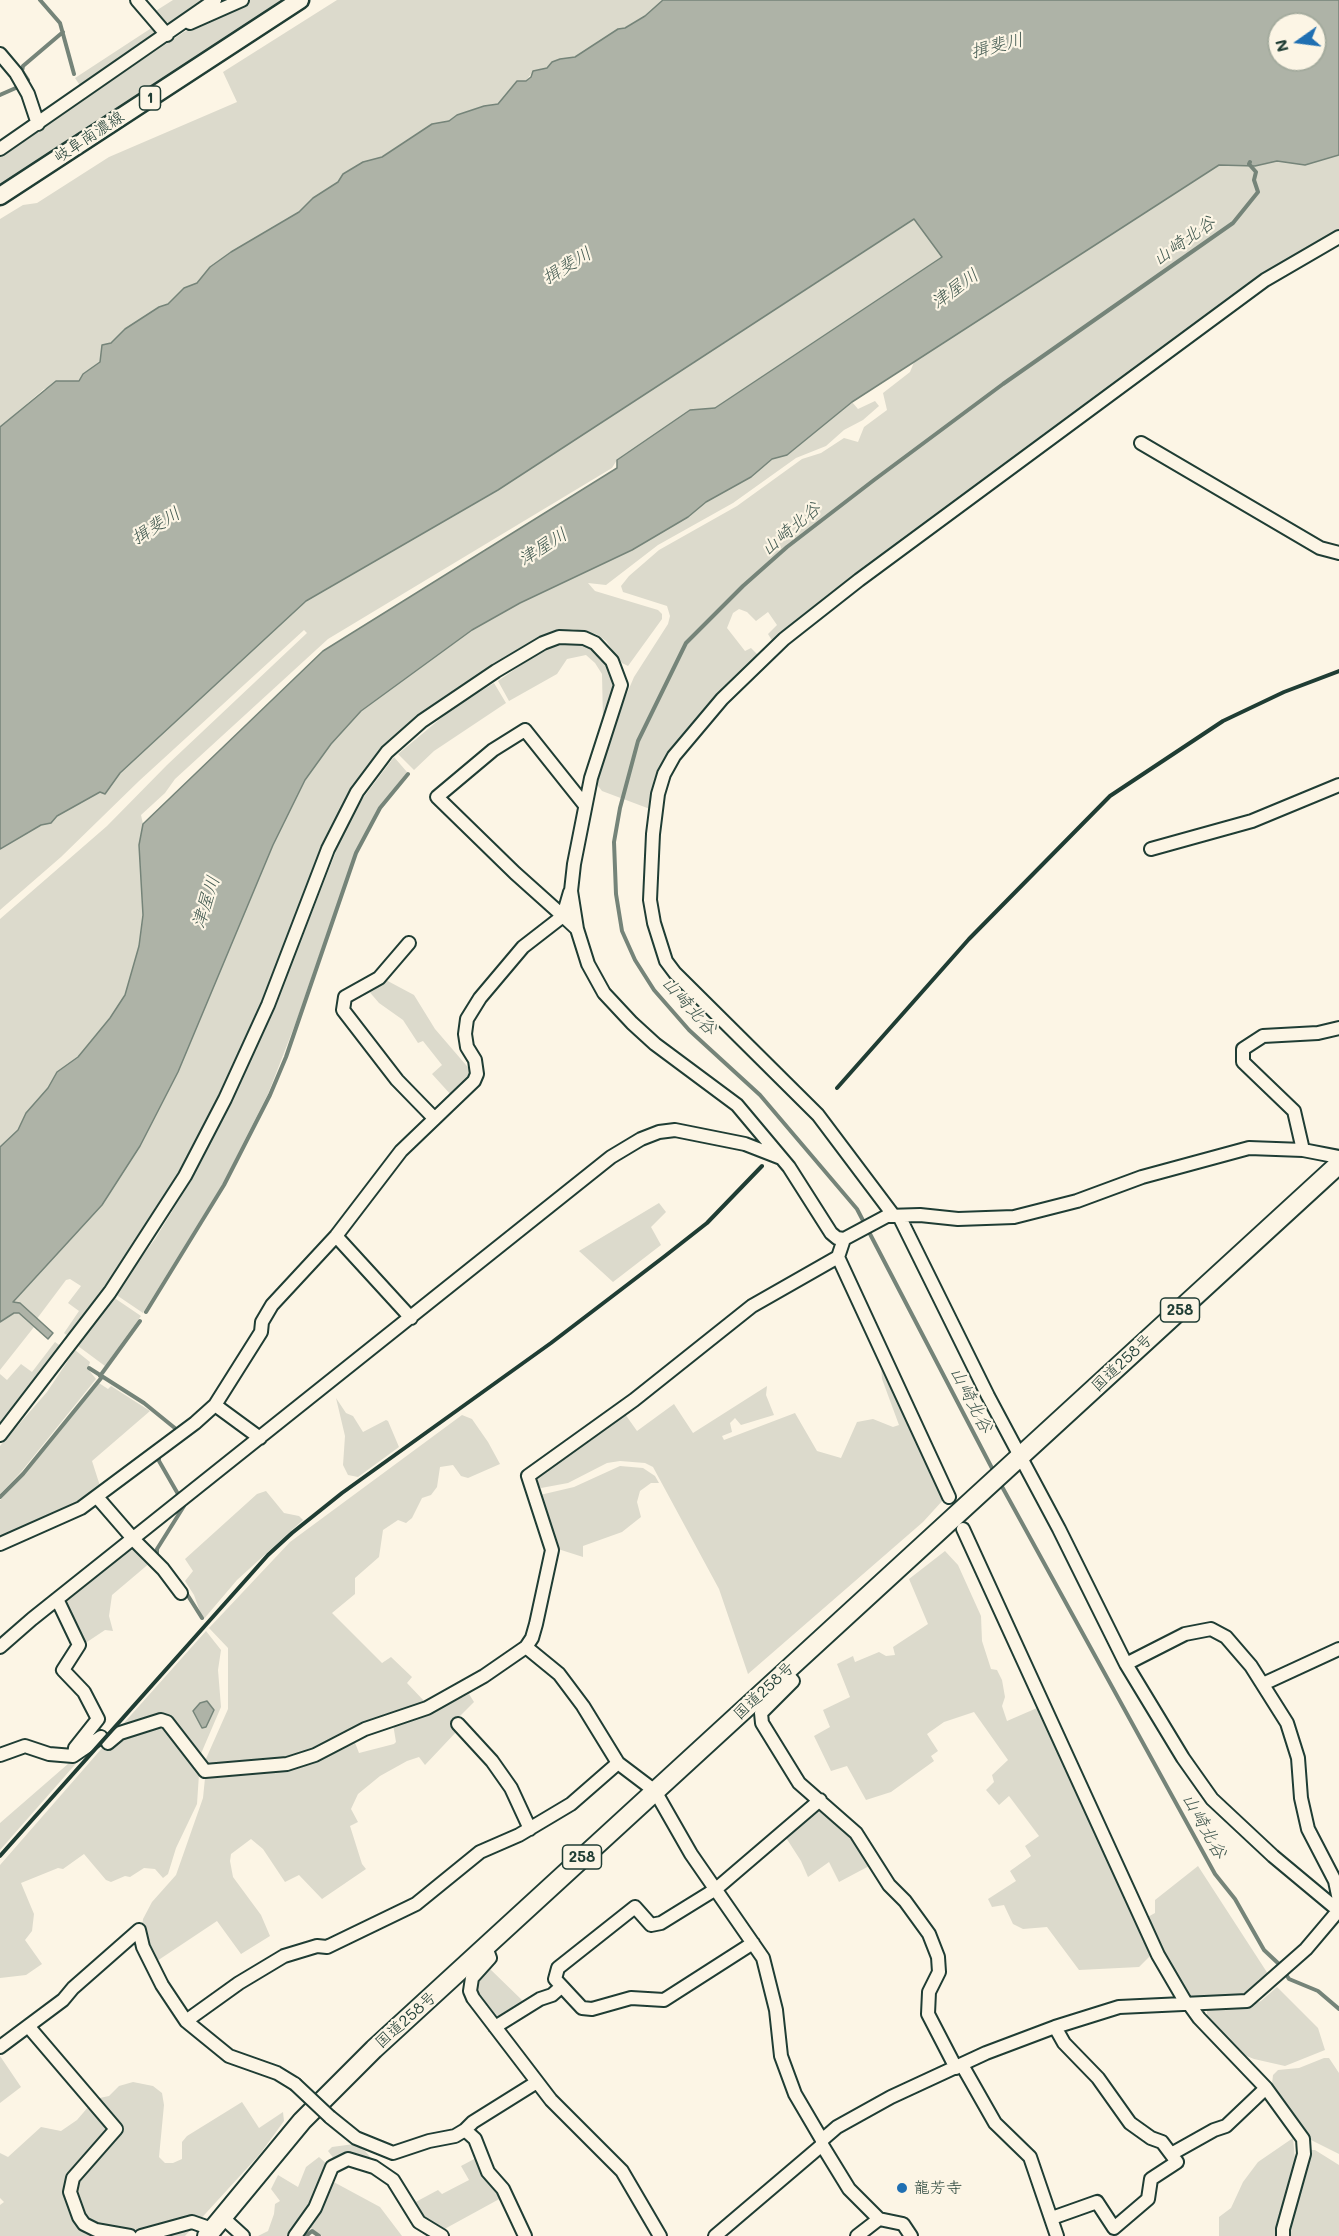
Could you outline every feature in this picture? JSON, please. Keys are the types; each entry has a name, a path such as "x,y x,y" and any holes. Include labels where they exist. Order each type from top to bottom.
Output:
{"highway":[{"name":"国道258号","path":"213,2227 302,2121 374,2049 1339,1164"}],"main road":[{"name":"岐阜南濃線","path":"0,196 300,0"}],"street":[{"path":"137,0 171,32"},
{"path":"0,149 215,0"},
{"path":"171,32 242,0"},
{"path":"0,54 16,73 28,94 38,124"},
{"path":"715,2236 822,2143 837,2127 891,2097 986,2053 1055,2027 1119,2007 1247,2001 1306,1949 1339,1908 1333,1906 1273,1856 1212,1798 1183,1758 1126,1664 1114,1635 1017,1460 893,1216 818,1115 675,973 666,961 654,923 650,900 652,834 658,794 664,774 674,756 722,699 784,639 859,580 1256,287 1339,237"},
{"path":"1141,443 1320,548 1339,553"},
{"path":"0,1435 110,1292 185,1176 225,1099 268,1005 328,849 357,792 387,752 454,698 543,643 566,636 584,638 595,643 612,661 621,685 585,804 571,891 577,929 588,964 604,993 655,1044 737,1105 782,1158 831,1233 844,1239"},
{"path":"577,929 514,873 437,797 493,750 525,730 585,804"},
{"path":"1151,849 1252,820 1339,785"},
{"path":"0,1544 11,1537 71,1514 195,1423 215,1405 261,1332 262,1322 272,1305 336,1236 381,1174 434,1118 474,1081 477,1074 476,1060 467,1047 465,1034 467,1019 480,998 523,948 563,916 567,896 571,891"},
{"path":"409,943 379,978 345,997 343,1010 397,1080 434,1118"},
{"path":"1303,1150 1294,1111 1243,1062 1243,1049 1263,1036 1318,1033 1339,1028"},
{"path":"0,1647 611,1157 641,1139 659,1132 689,1131 745,1144 782,1158"},
{"path":"0,1757 25,1746 49,1754 74,1755 120,1733 161,1720 167,1722 204,1771 294,1763 315,1755 365,1729 427,1708 470,1686 526,1647 532,1638 552,1550 528,1476 634,1400 752,1306 838,1257 844,1239 893,1216 958,1219 1014,1216 1077,1201 1142,1177 1249,1148 1303,1150 1339,1157"},
{"path":"336,1236 411,1318"},
{"path":"838,1257 949,1497"},
{"path":"215,1405 260,1438"},
{"path":"97,1497 133,1539 163,1569 181,1593"},
{"path":"963,1529 1158,1954 1188,2004 1266,2088 1303,2139 1304,2154 1283,2236"},
{"path":"57,1599 79,1645 63,1670 84,1692 98,1719 75,1748 74,1755"},
{"path":"1126,1664 1185,1634 1210,1629 1226,1637 1251,1666 1287,1723 1298,1758 1301,1798 1308,1828 1335,1881 1339,1900"},
{"path":"526,1647 558,1674 583,1706 618,1763 655,1791 691,1854 763,1958 776,2010 782,2058 795,2094 822,2143 849,2189 879,2219 903,2224 911,2236"},
{"path":"1263,1684 1339,1649"},
{"path":"785,1672 793,1681 761,1713 762,1723 799,1783 856,1833 889,1885 906,1901 935,1946 939,1972 929,1992 928,2014 996,2123 1030,2157 1058,2236"},
{"path":"458,1724 492,1761 511,1788 530,1829"},
{"path":"186,2021 239,1983 284,1956 317,1946 327,1947 416,1904 464,1863 530,1829 572,1804 618,1763"},
{"path":"753,1943 664,2000 631,1998 592,2008 582,2008 555,1980 558,1968 635,1907 651,1925 661,1923 716,1889 820,1800"},
{"path":"0,2047 63,2000 73,1988 139,1930 142,1947 162,1985 186,2021 229,2056 278,2073 295,2084 356,2138 393,2153 429,2141 455,2136 537,2082"},
{"path":"486,1947 490,1958 472,1978 470,1991 537,2082 622,2171 660,2236"},
{"path":"495,2027 552,1995 561,1986"},
{"path":"28,2026 116,2129 73,2178 70,2192 79,2217 84,2224 96,2230 130,2236"},
{"path":"1052,2218 1097,2202 1114,2228 1148,2199 1151,2179 1175,2165 1176,2159 1162,2142 1151,2138 1130,2123 1098,2078 1064,2043 1055,2027"},
{"path":"1173,2154 1214,2130 1226,2126 1266,2088"},
{"path":"465,2130 475,2139 488,2172 503,2189 525,2236"},
{"path":"295,2236 315,2208 332,2167 348,2159 374,2167 393,2180 419,2222 442,2236"},
{"path":"857,2236 879,2219"},
{"path":"141,2236 192,2222 243,2236"}],"shaded area":[{"path":"173,0 208,0 173,23 163,22 154,12"},
{"path":"248,0 282,0 0,188 0,155 184,32"},
{"path":"337,0 663,0 645,16 625,28 618,29 575,57 560,59 552,62 547,68 533,71 526,81 517,82 498,104 483,106 457,115 449,121 432,124 382,157 344,174 338,182 313,198 299,212 231,252 210,267 198,283 184,288 168,304 137,321 111,343 103,345 101,362 83,374 79,381 44,389 0,427 0,219 23,205 37,203 109,157 237,102 223,72"},
{"path":"153,27 155,34 81,87 75,78"},
{"path":"1339,155 1339,230 1260,278 857,573 773,642 768,634 777,625 768,612 756,621 747,612 739,609 733,613 727,628 745,651 751,648 758,655 716,697 673,750 655,784 650,809 602,791 595,782 607,740 634,677 668,624 670,616 667,606 623,592 621,586 659,550 737,506 802,459 821,453 844,438 858,442 864,427 887,410 883,393 910,372 914,362 1219,164 1255,166 1277,161 1305,165"},
{"path":"915,219 942,257 715,408 690,410 617,460 612,468 328,639 175,779 165,793 141,815 143,824 139,845 143,915 139,946 125,995 110,1018 78,1057 57,1072 48,1088 26,1113 18,1130 0,1147 0,919 107,826 167,765 307,633 304,630 139,781 61,857 0,910 0,849 41,825 51,823 57,816 100,792 105,794 120,773 306,601 498,490"},
{"path":"875,401 879,406 863,420 844,430 826,446 796,458 733,503 658,545 606,585 588,583 595,591 658,610 662,614 662,619 628,666 622,663 606,641 596,634 573,629 559,631 541,638 373,761 222,1097 181,1172 108,1284 70,1338 64,1333 79,1311 68,1303 81,1286 70,1279 66,1280 36,1320 27,1309 13,1302 102,1205 140,1146 178,1072 273,845 305,780 331,744 361,711 472,630 520,603 653,538 706,502 751,477 772,459 787,455 852,402 858,409"},
{"path":"573,641 597,652 613,674 613,694 603,722 602,674 586,655 567,659 557,674 509,701 498,681 550,645"},
{"path":"494,683 506,703 434,751 414,770 398,754 452,709"},
{"path":"394,757 407,772 379,808 355,852 296,1022 268,1094 222,1185 143,1313 115,1294 155,1239 192,1179 231,1103 273,1010 351,814"},
{"path":"384,979 414,995 435,1029 472,1072 469,1080 452,1096 432,1074 442,1065 423,1041 418,1043 403,1020 379,1003 367,989"},
{"path":"659,1203 666,1212 651,1227 661,1245 613,1282 579,1251"},
{"path":"113,1297 141,1316 105,1366 78,1346"},
{"path":"19,1313 34,1327 0,1370 0,1322"},
{"path":"55,1342 62,1347 0,1427 0,1374 7,1380 21,1364 32,1372"},
{"path":"75,1350 90,1362 88,1369 96,1379 21,1472 0,1494 0,1446 47,1392"},
{"path":"884,1364 944,1499 923,1522 748,1674 719,1589 653,1467 645,1463 620,1461 607,1463 568,1483 536,1487 535,1482 540,1473 625,1414 637,1431 674,1404 693,1433 767,1386 766,1395 774,1415 741,1425 735,1418 730,1423 732,1432 722,1436 724,1440 795,1413 817,1451 841,1458 857,1422 873,1419 893,1427 899,1425 882,1379 881,1366"},
{"path":"99,1383 108,1389 111,1386 150,1411 92,1461 101,1489 77,1507 0,1540 0,1500 24,1476"},
{"path":"336,1398 346,1413 353,1416 363,1432 388,1421 399,1447 358,1477 348,1475 343,1465 345,1436"},
{"path":"462,1415 472,1419 500,1464 468,1478 461,1476 453,1465 440,1467 437,1487 431,1495 422,1498 412,1518 406,1523 398,1520 383,1530 379,1557 355,1578 355,1594 332,1613 382,1663 391,1657 412,1677 407,1683 426,1703 360,1726 303,1756 228,1762 208,1767 205,1761 228,1709 228,1648 209,1628 290,1542"},
{"path":"620,1466 643,1468 655,1476 659,1483 651,1483 640,1491 637,1502 641,1517 622,1532 583,1546 583,1557 558,1549 540,1495 574,1487"},
{"path":"266,1491 284,1513 299,1516 303,1520 237,1580 203,1620 194,1595 185,1581 193,1571 185,1559 257,1494"},
{"path":"133,1545 151,1562 112,1595 109,1616 113,1631 105,1630 84,1644 62,1601"},
{"path":"945,1551 958,1565 981,1616 982,1641 991,1669 997,1670 1002,1680 1005,1697 1002,1706 1007,1721 1037,1708 1151,1955 1139,1967 1079,1970 1047,1927 1023,1929 1013,1924 1004,1905 992,1907 988,1899 1016,1881 1010,1871 1031,1856 1025,1846 1039,1836 1009,1796 999,1805 986,1790 994,1782 992,1775 1008,1760 974,1712 944,1722 927,1734 938,1751 931,1756 934,1761 891,1792 866,1800 847,1766 831,1771 814,1736 830,1727 823,1710 850,1697 837,1664 853,1656 855,1662 879,1652 886,1656 895,1655 893,1647 928,1624 909,1579"},
{"path":"206,1631 221,1650 218,1670 221,1707 200,1756 167,1719 115,1733"},
{"path":"469,1694 474,1702 452,1724 458,1730 425,1765 419,1757 407,1761 380,1776 358,1794 351,1809 358,1822 350,1826 362,1864 366,1869 322,1899 299,1875 285,1882 263,1849 251,1839 231,1854 233,1877 261,1915 270,1936 241,1954 217,1921 154,1963 142,1928 143,1919 152,1902 176,1875 203,1798 205,1778 208,1774 287,1768 354,1740 359,1753 394,1744 396,1742 393,1724 429,1714"},
{"path":"165,1725 199,1774 197,1804 176,1848 168,1874 163,1878 155,1869 144,1868 130,1877 125,1876 111,1882 106,1880 84,1854 63,1869 58,1868 21,1883 34,1914 32,1931 25,1940 42,1964 26,1975 0,1978 0,1865 103,1747 121,1735"},
{"path":"84,1750 87,1751 0,1850 0,1823"},
{"path":"822,1806 852,1833 871,1865 839,1882 829,1862 808,1877 801,1861 783,1833"},
{"path":"1198,1866 1270,1977 1248,1994 1194,2000 1187,1995 1146,1918 1155,1913 1155,1900"},
{"path":"489,1968 525,2003 497,2021 476,1999 476,1981"},
{"path":"1277,1987 1318,2028 1325,2050 1285,2066 1239,2053 1207,2016 1207,2008 1246,2007 1261,2001"},
{"path":"0,2056 21,2087 0,2103"},
{"path":"1329,2058 1339,2073 1339,2154 1309,2139 1276,2094 1272,2084 1273,2075 1278,2070 1299,2068"},
{"path":"133,2082 153,2086 162,2093 164,2105 159,2157 165,2163 173,2163 182,2159 182,2142 187,2136 242,2102 259,2128 283,2112 284,2121 260,2154 185,2236 0,2236 0,2205 4,2202 0,2198 0,2153 8,2157 41,2127 61,2131 77,2120 95,2099 109,2096 119,2086"},
{"path":"1293,2138 1295,2159 1279,2220 1278,2236 1219,2236 1219,2217 1231,2208 1243,2182 1258,2162"},
{"path":"354,2144 365,2151 372,2159 371,2163 335,2160 328,2151 332,2147"},
{"path":"1309,2150 1315,2150 1339,2165 1339,2236 1288,2236"},
{"path":"319,2157 329,2166 312,2207 290,2236 258,2236 268,2231 275,2204 280,2201 271,2189 278,2175 298,2187 306,2167"},
{"path":"478,2157 503,2197 439,2232 432,2229 410,2205 438,2190 442,2194 469,2180 461,2166"},
{"path":"330,2180 380,2207 402,2236 322,2236 308,2226"}],"water":[{"path":"663,0 1339,0 1339,155 1305,165 1277,161 1255,166 1219,165 852,402 787,455 772,459 751,477 706,502 688,517 632,550 520,603 472,630 361,711 331,744 305,780 273,845 178,1072 140,1146 102,1205 13,1302 20,1303 53,1333 48,1339 19,1313 14,1313 0,1322 0,1147 18,1130 26,1113 48,1088 57,1072 78,1057 110,1018 125,995 139,946 143,915 139,845 143,824 323,651 617,468 617,460 690,410 715,408 942,257 914,219 498,490 306,601 120,773 105,794 100,792 57,816 51,823 41,825 0,849 0,427 56,381 79,381 83,374 100,362 102,345 111,343 125,329 159,307 168,304 184,288 197,283 210,267 231,252 299,212 313,198 338,182 343,174 363,162 382,157 432,124 449,121 457,115 484,106 498,104 517,81 526,81 531,77 533,71 547,68 552,62 560,59 575,57 618,29 625,28 645,16"},
{"path":"207,1701 214,1710 206,1727 202,1728 193,1711 200,1703"}],"waterway":[{"path":"40,0 60,23 74,74"},
{"path":"25,82 28,80 22,71 23,66 63,32"},
{"path":"0,95 18,87"},
{"name":"山崎北谷","path":"995,1474 857,1209 760,1095 689,1030 654,990 635,960 622,931 616,894 614,842 620,808 638,741 686,643 743,586 787,547 874,480 1003,384 1233,223 1258,192 1254,180 1256,172 1249,164 1250,162"},
{"path":"146,1312 224,1185 270,1095 286,1057 356,853 380,808 408,774"},
{"path":"100,1376 140,1321"},
{"path":"89,1368 144,1403 176,1429"},
{"path":"0,1497 23,1474 102,1377"},
{"path":"159,1455 159,1461 178,1494"},
{"name":"山崎北谷","path":"1000,1483 1215,1874 1235,1899 1264,1950 1280,1965 1289,1979 1318,1991 1339,2009"},
{"path":"157,1557 157,1549 184,1506"},
{"path":"185,1591 202,1618"},
{"path":"306,2236 312,2231 319,2236"}],"railway":[{"path":"837,1088 969,939 1110,796 1223,721 1284,692 1339,671"},
{"path":"0,1856 268,1555 292,1533 342,1493 551,1343 665,1256 707,1223 762,1166"}],"place":[{"name":"龍芳寺","path":"902,2188"}],"water label":[{"name":"揖斐川","path":"997,46"},
{"name":"揖斐川","path":"567,266"},
{"name":"津屋川","path":"955,289"},
{"name":"揖斐川","path":"156,526"},
{"name":"津屋川","path":"543,547"},
{"name":"津屋川","path":"206,902"}]}
